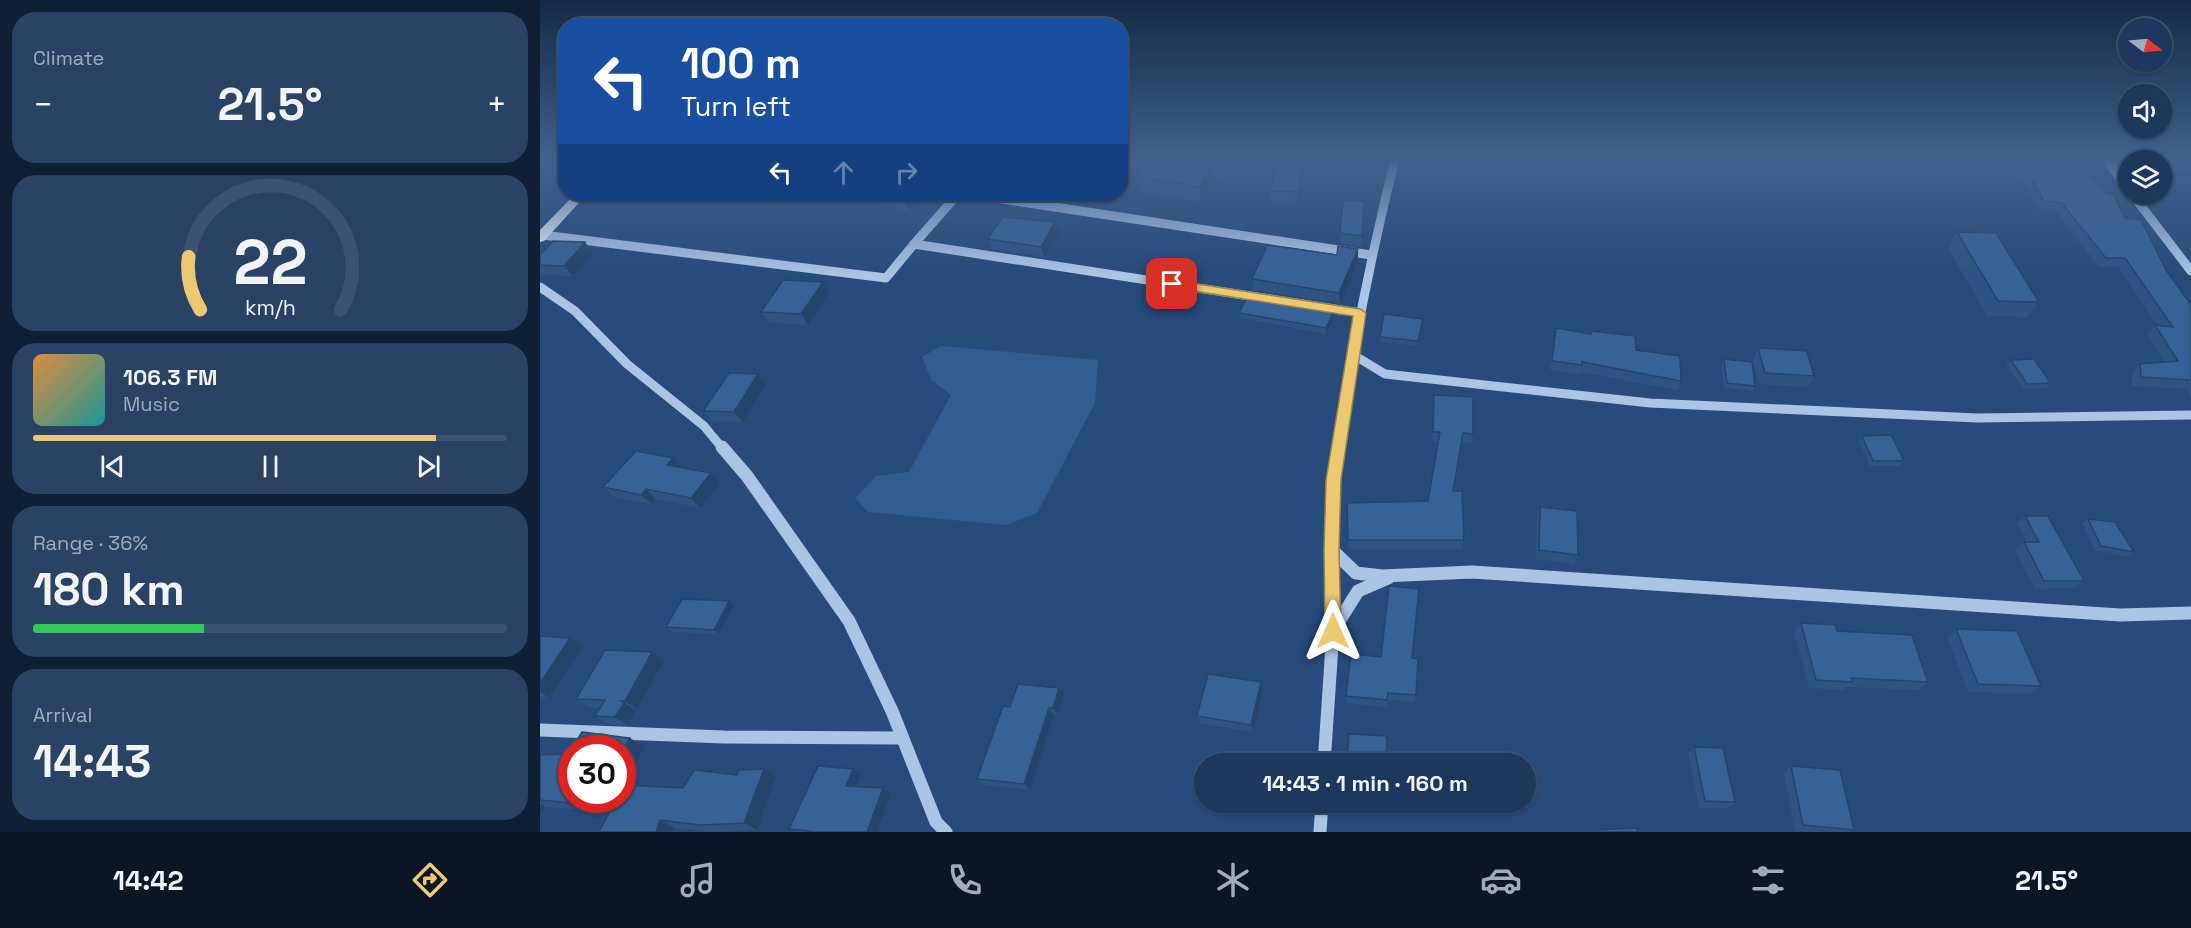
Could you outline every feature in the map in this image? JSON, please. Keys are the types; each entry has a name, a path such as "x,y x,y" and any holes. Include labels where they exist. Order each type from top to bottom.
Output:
{"main road":[{"path":"541,237 574,201"}],"street":[{"path":"1325,753 1333,631 1334,480 1352,354 1371,255 1385,198"},
{"path":"541,237 886,278 952,201"},
{"path":"1015,201 1371,255"},
{"path":"2140,204 2191,271"},
{"path":"914,244 1360,313"},
{"path":"540,287 575,311 627,364 704,426 747,476 849,621 902,738 936,822 946,832"},
{"path":"1352,354 1385,374 1650,403 1977,418 2191,415"},
{"path":"1332,550 1356,573 1394,575 1472,572 2120,615 2191,613"},
{"path":"1333,631 1358,591 1394,575"},
{"path":"540,730 724,737 902,738"},
{"path":"1320,832 1321,813"}],"shaded area":[{"path":"941,346 1098,360 1095,403 1037,513 1006,525 868,512 855,498 876,476 909,472 951,395 931,380 922,357"}],"building":[{"path":"2042,198 2115,198 2125,218 2141,220 2166,270 2191,305 2191,380 2141,377 2140,364 2178,361 2155,325 2173,327 2125,258 2106,258 2061,202 2044,201"},
{"path":"1343,201 1364,201 1362,236 1340,233"},
{"path":"1002,217 1055,222 1041,247 988,239"},
{"path":"1957,232 1996,233 2039,302 1998,301"},
{"path":"553,241 585,242 564,266 540,265 540,255"},
{"path":"1267,245 1337,255 1338,246 1358,249 1339,293 1252,279"},
{"path":"783,280 823,282 801,314 761,312"},
{"path":"1247,297 1334,311 1326,328 1239,313"},
{"path":"1384,314 1423,319 1418,341 1380,337"},
{"path":"1556,328 1591,334 1591,331 1635,336 1636,350 1680,356 1681,381 1582,362 1582,365 1552,361"},
{"path":"1758,348 1807,351 1814,376 1765,373"},
{"path":"1724,359 1752,362 1755,386 1727,383"},
{"path":"2034,359 2051,383 2027,384 2011,360"},
{"path":"729,373 758,374 734,412 703,411"},
{"path":"1434,395 1473,397 1473,434 1463,433 1453,491 1462,491 1464,540 1348,540 1347,503 1428,501 1440,432 1433,432"},
{"path":"1891,435 1904,461 1873,461 1862,436"},
{"path":"636,451 673,458 667,465 711,473 691,498 646,489 641,495 603,487"},
{"path":"1540,507 1577,511 1578,555 1539,550"},
{"path":"2025,516 2048,516 2084,581 2044,581 2024,542 2039,542"},
{"path":"2088,519 2115,522 2134,552 2101,546"},
{"path":"1389,586 1419,589 1412,658 1418,659 1416,695 1388,693 1387,700 1346,696 1351,654 1381,657"},
{"path":"682,599 729,601 714,630 666,627"},
{"path":"1801,623 1835,625 1837,631 1912,635 1928,682 1851,678 1852,682 1816,680"},
{"path":"1956,629 2017,631 2041,686 1978,684"},
{"path":"540,636 570,638 540,683"},
{"path":"605,650 652,652 625,701 621,701 624,703 615,717 595,716 605,700 576,699"},
{"path":"1208,674 1261,682 1251,725 1197,716"},
{"path":"1018,684 1059,688 1053,708 1049,708 1024,784 977,779 1003,706 1010,707"},
{"path":"582,732 606,735 580,735"},
{"path":"1349,734 1387,736 1386,753 1348,753"},
{"path":"1694,747 1723,748 1735,802 1705,801"},
{"path":"558,754 558,802 540,800 540,755"},
{"path":"818,766 853,769 846,786 883,788 867,832 809,832 789,829"},
{"path":"1791,766 1840,770 1854,830 1803,825"},
{"path":"764,769 744,823 700,825 660,820 656,832 599,832 609,813 636,813 636,786 683,788 694,770 737,775 739,770"},
{"path":"1637,828 1637,832 1597,832 1597,830"}],"route":[{"path":"1172,284 1360,313 1334,480 1333,631"}]}
